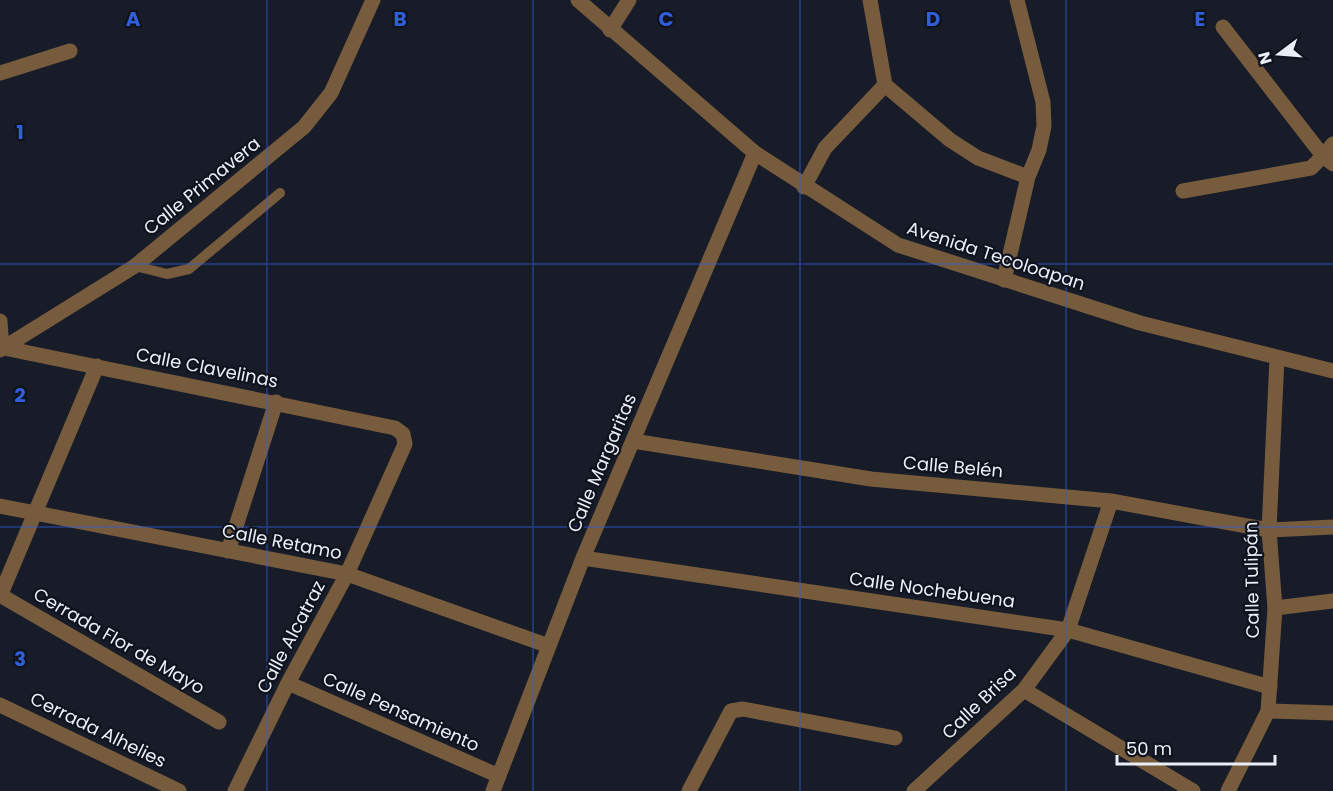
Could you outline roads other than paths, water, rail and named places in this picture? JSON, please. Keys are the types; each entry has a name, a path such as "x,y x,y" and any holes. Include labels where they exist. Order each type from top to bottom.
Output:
{"street":[{"name":"Calle Primavera","path":"1,348 135,266 304,128 331,93 373,0"},
{"name":"Avenida Tecoloapan","path":"578,0 755,153 898,245 1140,323 1333,371"},
{"path":"610,30 629,0"},
{"path":"870,0 885,85 950,140 978,158 1028,177"},
{"path":"1004,280 1028,177 1039,150 1044,126 1043,102 1017,0"},
{"path":"1183,191 1311,168 1330,155 1223,27"},
{"path":"0,73 70,51"},
{"path":"804,186 825,148 885,85"},
{"name":"Calle Margaritas","path":"493,791 583,558 755,153"},
{"path":"0,321 1,348"},
{"name":"Calle Clavelinas","path":"1,348 276,402 395,428 403,434"},
{"name":"Calle Tulipán","path":"1228,791 1268,711 1275,608 1269,530 1278,358"},
{"path":"0,596 37,513 97,366"},
{"path":"228,551 276,402"},
{"name":"Calle Alcatraz","path":"235,791 288,683 347,574 405,444 403,434"},
{"name":"Calle Belén","path":"633,441 871,479 1111,501 1269,530 1333,527"},
{"name":"Calle Brisa","path":"918,790 1024,690 1068,630 1111,501"},
{"name":"Calle Retamo","path":"0,506 347,574 549,646"},
{"name":"Calle Nochebuena","path":"583,558 1068,630 1270,687"},
{"name":"Cerrada Flor de Mayo","path":"0,596 219,722"},
{"path":"1275,608 1333,601"},
{"name":"Calle Pensamiento","path":"288,683 499,776"},
{"path":"1024,690 1193,791"},
{"name":"Cerrada Alhelies","path":"0,705 179,791"},
{"path":"689,791 730,711 743,709 895,738"},
{"path":"1268,711 1333,713"}],"lane":[{"path":"135,266 167,274 189,269 280,193"}]}
